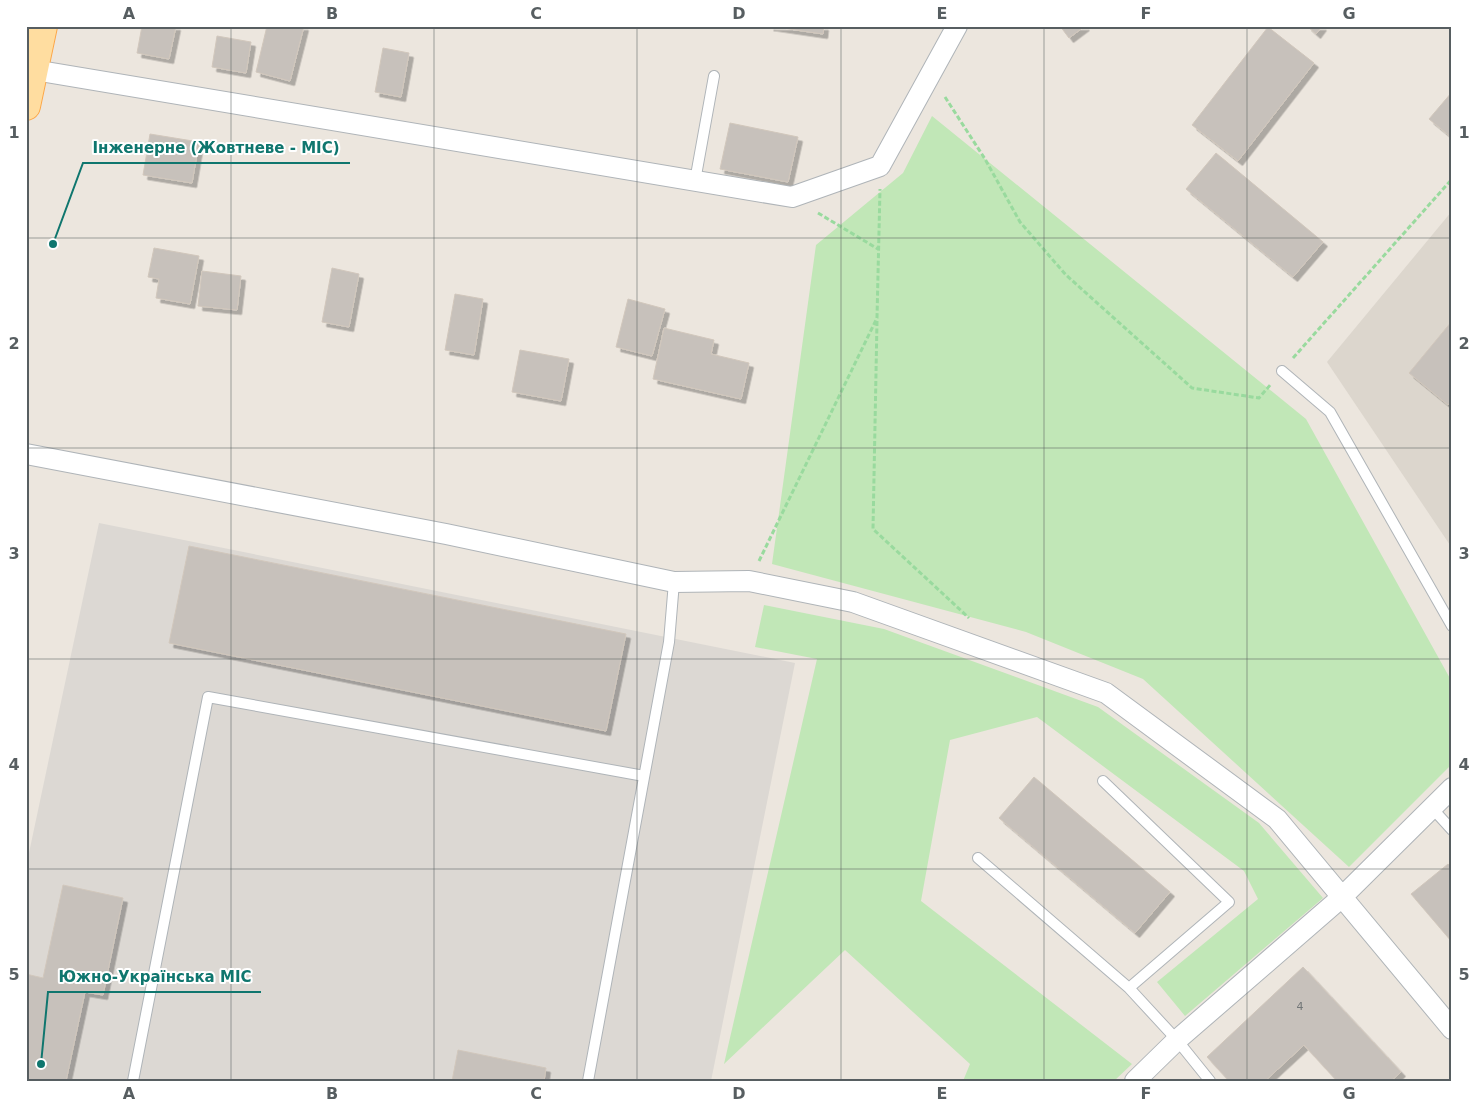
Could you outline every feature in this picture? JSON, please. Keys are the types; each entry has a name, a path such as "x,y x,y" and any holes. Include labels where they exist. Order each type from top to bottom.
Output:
{"main road":[{"path":"26,106 43,26"}],"street":[{"path":"34,70 792,197 880,166 957,26"},
{"path":"26,454 387,523 674,582 750,581 853,602 1106,693 1276,819 1452,1028"},
{"path":"1135,1081 1177,1040 1342,897 1452,788"}],"lane":[{"path":"695,181 714,76"},
{"path":"1282,371 1330,412 1452,626"},
{"path":"588,1081 669,642 674,582"},
{"path":"132,1081 208,697 644,776"},
{"path":"1103,781 1229,902 1129,988"},
{"path":"1432,808 1452,830"},
{"path":"978,858 1129,988 1177,1040 1210,1081"}],"path":[{"path":"926,84 945,98 985,159 1020,222 1066,275 1192,388 1259,398 1452,179"},
{"path":"880,166 874,529 971,620"},
{"path":"792,197 878,249"},
{"path":"750,581 877,318"}],"shaded area":[{"path":"1452,211 1452,548 1327,362"},
{"path":"99,523 795,663 711,1081 26,1081 26,867"}],"green space":[{"path":"932,116 1306,419 1452,682 1452,764 1349,867 1143,679 1026,632 772,564 816,245 903,173"},
{"path":"764,605 884,629 1098,707 1259,823 1323,898 1185,1016 1157,982 1258,899 1244,871 1037,717 950,740 921,901 1132,1064 1114,1081 963,1081 970,1064 845,950 724,1064 817,659 755,647"}],"building":[{"path":"142,26 176,26 169,59 137,53"},
{"path":"267,26 304,26 290,81 256,72"},
{"path":"769,26 824,26 823,34"},
{"path":"1060,26 1085,26 1069,38"},
{"path":"1307,26 1322,26 1316,34"},
{"path":"1268,27 1314,63 1238,161 1192,125"},
{"path":"217,36 251,42 246,73 212,67"},
{"path":"383,48 409,53 401,97 375,92"},
{"path":"1452,92 1452,138 1429,119"},
{"path":"730,123 798,137 788,182 720,169"},
{"path":"150,134 199,142 192,183 143,175"},
{"path":"1216,153 1323,242 1293,277 1186,189"},
{"path":"154,248 199,256 190,304 156,298 159,279 148,277"},
{"path":"332,268 359,274 349,327 322,322"},
{"path":"202,271 241,276 237,310 198,306"},
{"path":"455,294 483,299 474,355 445,350"},
{"path":"628,299 665,309 652,356 616,347"},
{"path":"1452,321 1452,400 1448,405 1409,373"},
{"path":"664,328 714,340 711,354 749,363 741,399 653,379"},
{"path":"520,350 569,359 561,401 512,392"},
{"path":"189,546 626,634 606,731 169,643"},
{"path":"1034,777 1170,892 1135,933 999,818"},
{"path":"1448,864 1452,868 1452,942 1411,894"},
{"path":"63,885 123,898 103,995 85,992 66,1081 26,1081 26,974 43,978"},
{"path":"1303,967 1401,1072 1391,1081 1337,1081 1304,1045 1265,1081 1229,1081 1207,1057"},
{"path":"458,1050 546,1068 544,1081 452,1081"}],"place":[{"name":"Інженерне (Жовтневе - МІС)","path":"53,244"},
{"name":"Южно-Українська МІС","path":"41,1064"}]}
